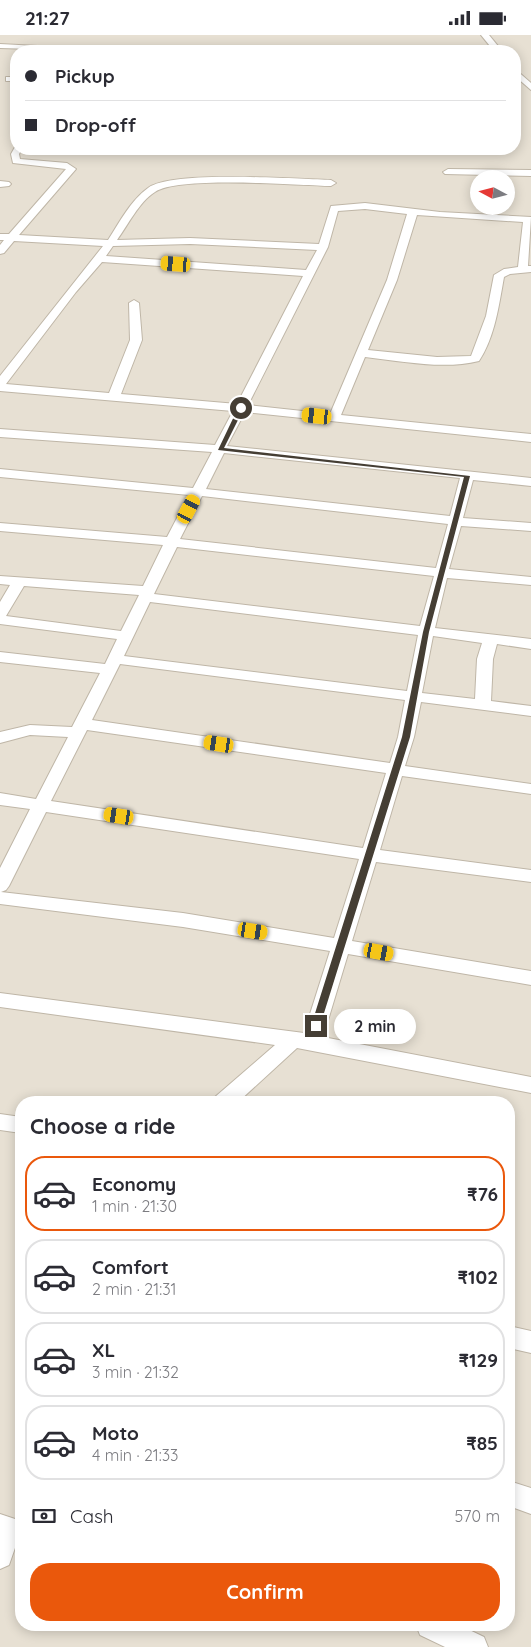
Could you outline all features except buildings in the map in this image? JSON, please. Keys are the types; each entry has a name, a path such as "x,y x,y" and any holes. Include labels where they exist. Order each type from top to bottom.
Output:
{"street":[{"path":"0,46 2,35"},
{"path":"485,35 493,45"},
{"path":"15,155 15,160 19,162"},
{"path":"0,251 70,169 67,166 19,162 7,163"},
{"path":"448,172 531,173"},
{"path":"0,385 68,295 112,243 147,193 160,186 184,182 220,180 331,183"},
{"path":"0,886 127,636 172,542 323,247 333,211 336,207 372,207 440,215 530,220 527,269 508,271 499,275 490,316 475,359 466,361 362,353"},
{"path":"334,418 392,280 413,211"},
{"path":"0,237 140,244 190,241 323,247"},
{"path":"99,259 309,273"},
{"path":"114,396 134,345 134,303"},
{"path":"0,385 531,438"},
{"path":"0,433 220,449 531,483"},
{"path":"0,473 198,492 455,521 531,527"},
{"path":"231,1096 302,1041 341,946 406,737 426,632 467,476"},
{"path":"0,527 172,542 441,573 531,581"},
{"path":"0,580 147,594 426,632 531,644"},
{"path":"19,582 2,621 127,636"},
{"path":"483,705 485,659 491,639"},
{"path":"0,657 113,664 531,711"},
{"path":"0,738 22,730 35,728 80,728 531,789"},
{"path":"0,799 370,855 531,876"},
{"path":"0,898 183,920 531,978"},
{"path":"0,1000 302,1041 531,1085"},
{"path":"0,1122 15,1124"},
{"path":"515,1338 531,1342"},
{"path":"515,1496 531,1501"},
{"path":"0,1555 9,1530"},
{"path":"442,1631 474,1647"}],"shaded area":[{"path":"0,35 531,35 531,1647 0,1647"}],"route":[{"path":"241,408 220,449 467,476 426,632 406,737 316,1026"}]}
